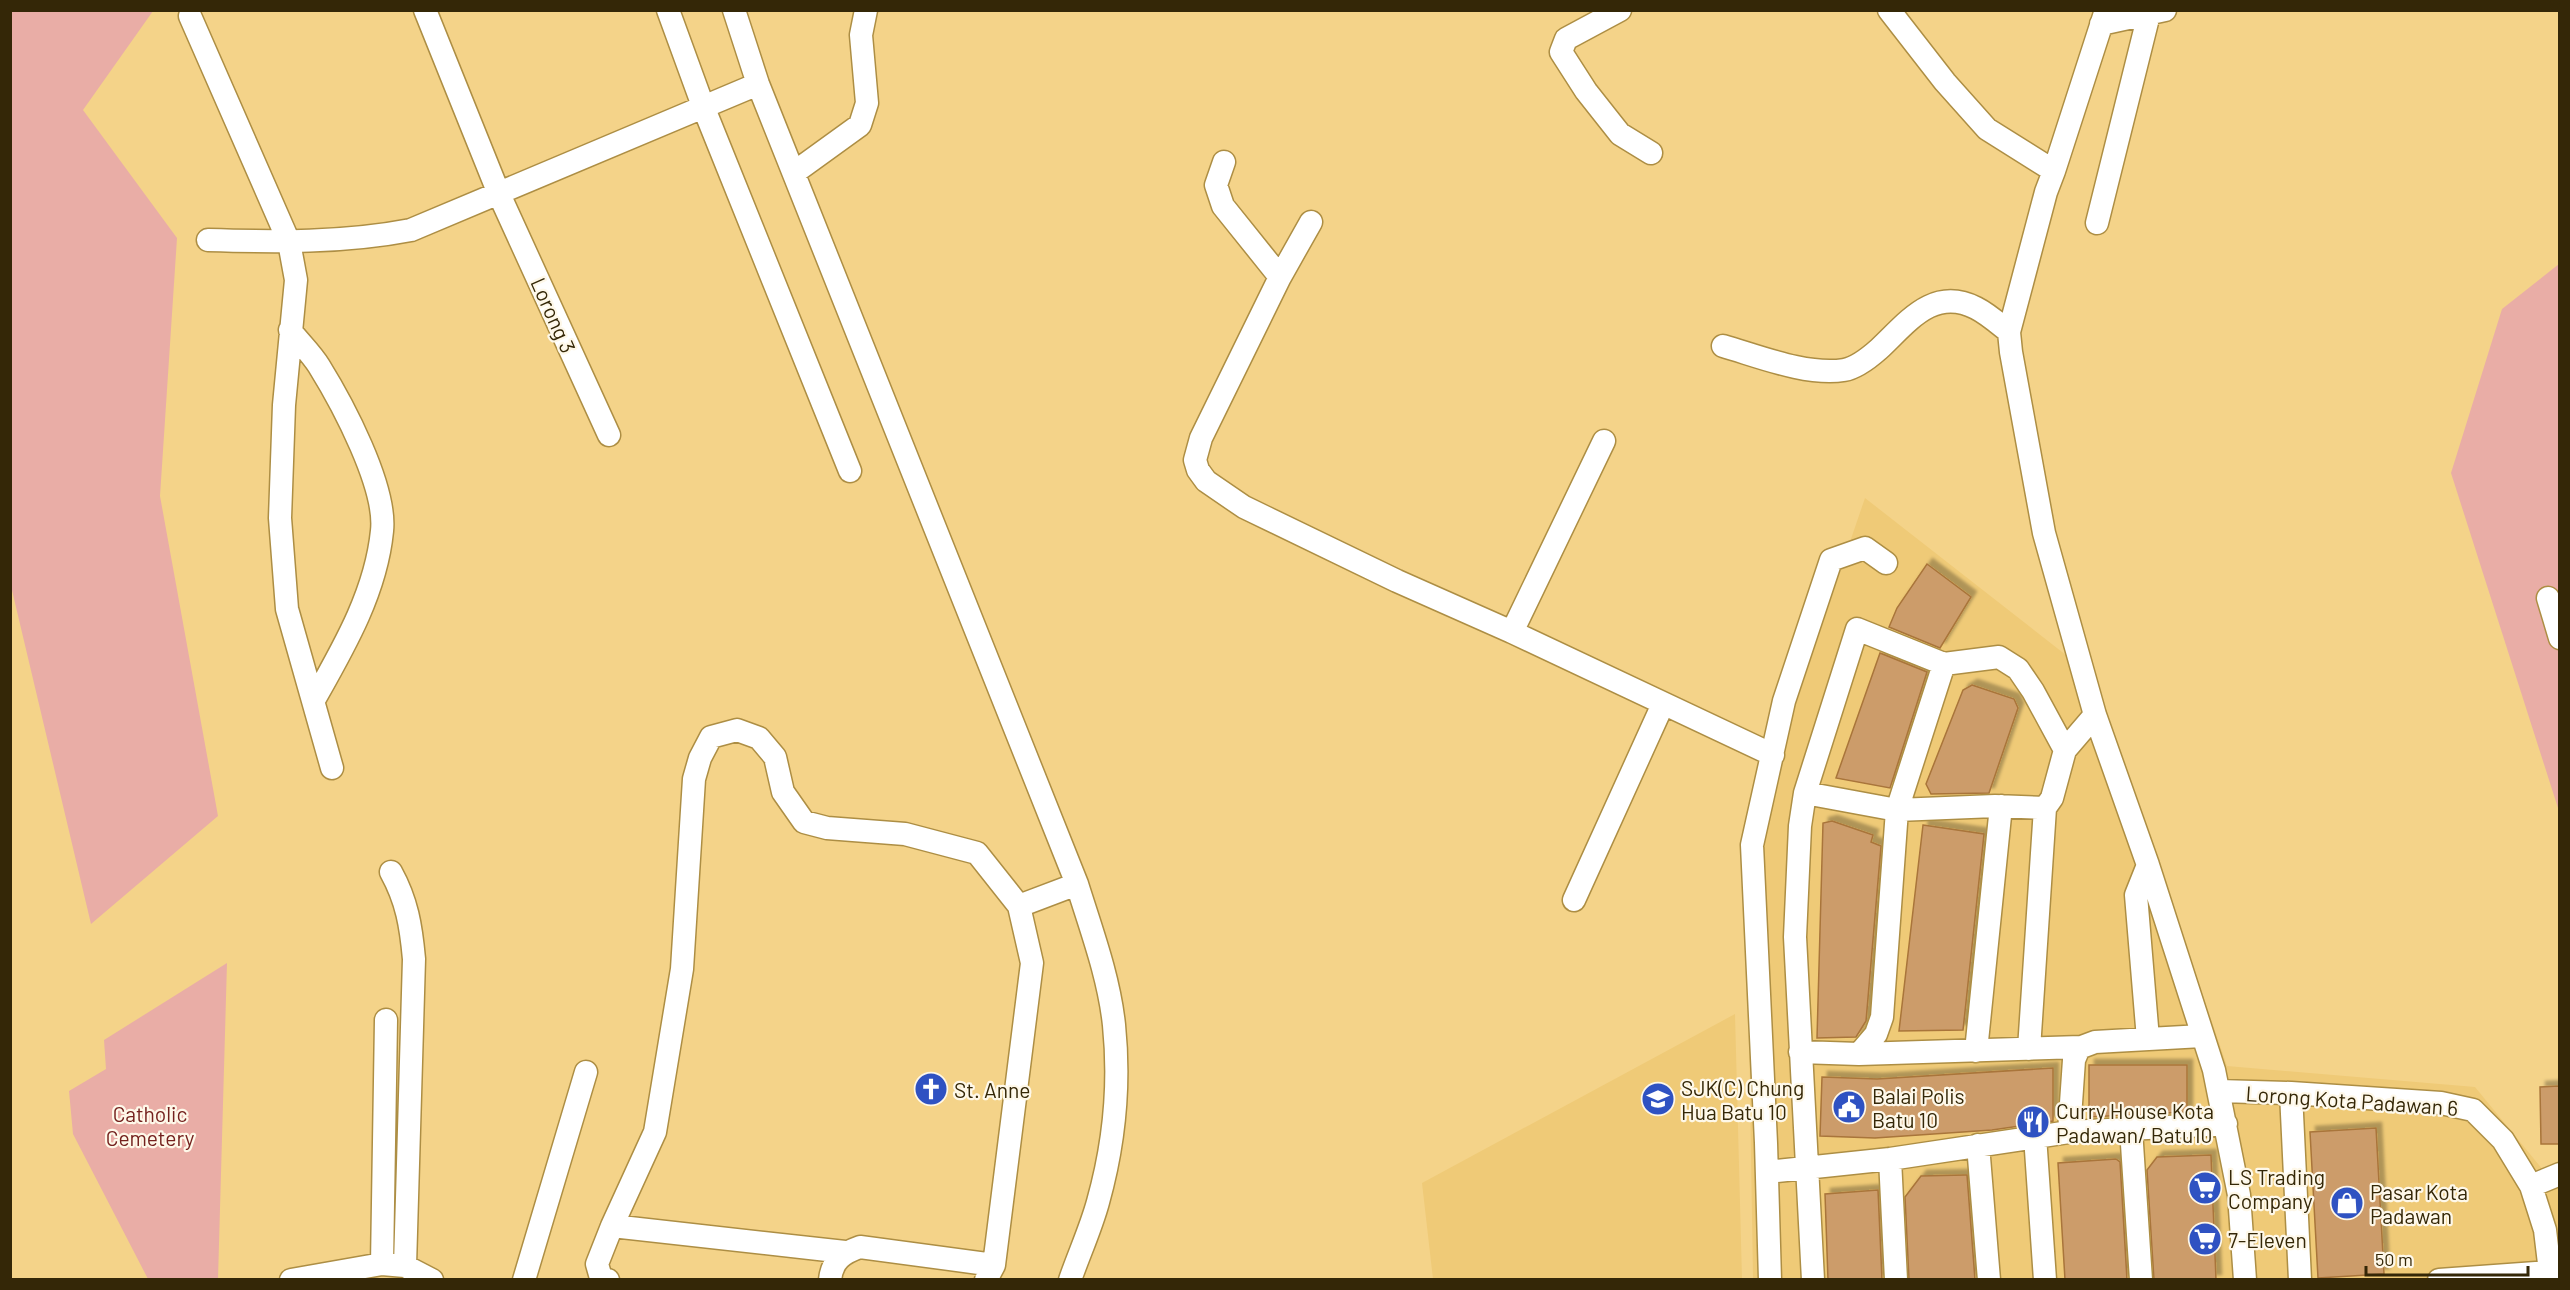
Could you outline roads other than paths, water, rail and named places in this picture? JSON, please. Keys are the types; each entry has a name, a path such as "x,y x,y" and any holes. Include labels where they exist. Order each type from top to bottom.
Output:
{"street":[{"name":"Lorong 3","path":"425,10 499,194 609,435"},
{"path":"668,10 703,106 850,471"},
{"path":"734,10 758,84 1077,884 1098,953 1114,1024 1117,1086 1110,1151 1100,1192 1070,1280"},
{"path":"795,172 860,125 866,114 861,35 866,10"},
{"path":"1620,10 1566,39 1561,52 1586,91 1620,134 1651,153"},
{"path":"1888,10 1945,82 1987,129 2054,171"},
{"path":"2097,223 2157,12 2104,17 2046,192 2009,332 2044,533 2095,715 2148,865 2219,1091 2239,1194 2245,1280"},
{"path":"190,16 289,242 296,280 284,405 280,518 287,609 333,768"},
{"path":"208,240 289,242 374,237 411,230 758,84"},
{"path":"1224,162 1216,185 1223,206 1280,278"},
{"path":"1311,222 1280,278 1201,438 1195,460 1198,470 1206,480 1244,507 1397,581 1512,632 1773,755"},
{"path":"1723,346 1821,371 1846,370 1870,357 1917,313 1937,302 1959,302 1976,308 2009,332"},
{"path":"290,330 318,365 355,435 377,487 383,529 373,579 345,647 314,700"},
{"path":"1512,632 1604,441"},
{"path":"1770,1280 1752,844 1784,701 1831,560 1865,548 1886,562"},
{"path":"2548,598 2559,638"},
{"path":"1813,1280 1795,937 1800,826 1805,793 1857,629 1944,664 1999,657 2018,669 2033,691 2065,750"},
{"path":"1859,1054 1876,1034 1882,1017 1897,810 1944,664"},
{"path":"1574,900 1663,704"},
{"path":"2029,1049 2045,808 2052,798 2065,750 2095,715"},
{"path":"598,1274 612,1226 656,1132 682,969 694,779 700,758 711,736 737,730 759,738 775,757 783,792 804,822 827,828 905,834 977,853 1019,906 1032,963 990,1272 876,1247 860,1247 845,1252 612,1226"},
{"path":"1805,793 1897,810 2001,806 2045,808"},
{"path":"1976,1051 2001,806"},
{"path":"2148,865 2136,895 2148,1039"},
{"path":"391,872 403,894 410,919 414,959 405,1266"},
{"path":"1019,906 1077,884"},
{"path":"382,1264 386,1020"},
{"path":"1800,1052 1859,1054 2081,1047 2095,1042 2202,1036"},
{"path":"2069,1132 2074,1060 2081,1047"},
{"path":"524,1280 586,1072"},
{"name":"Lorong Kota Padawan 6","path":"2219,1091 2291,1093 2441,1103 2473,1110 2503,1140 2531,1186 2545,1230 2551,1276"},
{"path":"2291,1093 2300,1280"},
{"path":"1767,1172 1890,1159 2069,1132 2226,1124"},
{"path":"2131,1129 2141,1280"},
{"path":"2035,1136 2045,1280"},
{"path":"1978,1145 1989,1280"},
{"path":"1890,1159 1896,1280"},
{"path":"2531,1186 2559,1174"},
{"path":"830,1280 832,1266 845,1252"},
{"path":"291,1280 382,1264 405,1266 432,1280"},
{"path":"2439,1280 2551,1276"}],"place":[{"name":"St. Anne","path":"931,1089"},
{"name":"SJK(C) Chung Hua Batu 10","path":"1658,1099"},
{"name":"Balai Polis Batu 10","path":"1849,1107"},
{"name":"Curry House Kota Padawan/ Batu10","path":"2033,1122"},
{"name":"LS Trading Company","path":"2205,1188"},
{"name":"Pasar Kota Padawan","path":"2347,1203"},
{"name":"7-Eleven","path":"2205,1239"}],"park label":[{"name":"Catholic Cemetery","path":"150,1125"}]}
